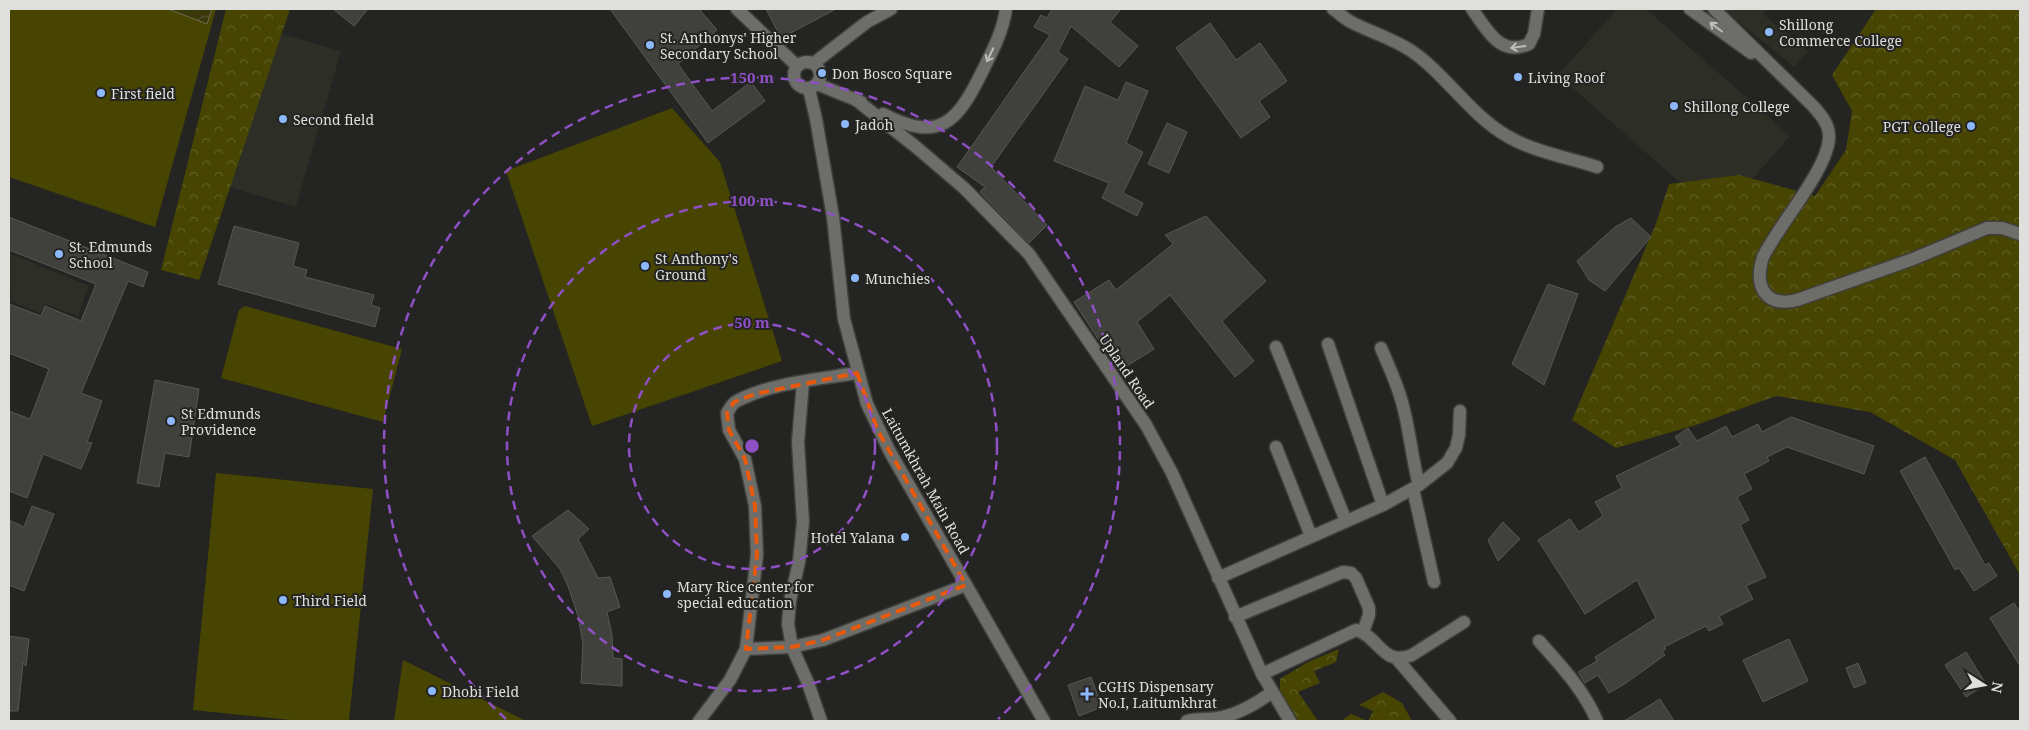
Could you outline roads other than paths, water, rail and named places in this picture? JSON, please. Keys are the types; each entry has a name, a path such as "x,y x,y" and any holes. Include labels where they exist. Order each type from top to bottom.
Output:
{"street":[{"path":"737,9 797,66"},
{"path":"891,9 867,22 814,63 805,62 797,66 793,75 796,84 804,89 813,86 855,99 894,120 906,124 935,126 946,123 957,115 972,92 999,36 1006,9"},
{"path":"1333,9 1350,22 1388,38 1410,50 1434,69 1486,121 1508,137 1597,167"},
{"path":"1472,9 1489,32 1505,47 1518,49 1529,44 1534,34 1538,9"},
{"path":"1690,9 1746,50 1771,64"},
{"path":"1714,9 1821,115 1825,121 1829,136 1824,155 1813,177 1763,257 1760,278 1763,292 1768,296 1782,302 1796,300 1913,259 1987,228 2002,228 2020,234"},
{"path":"813,86 820,76 820,71 814,63"},
{"name":"Laitumkhrah Main Road","path":"813,86 816,119 833,217 844,319 867,404 878,431 1044,721"},
{"name":"Upland Road","path":"855,99 964,188 1028,254 1146,425 1172,473 1262,674 1290,721"},
{"path":"1328,344 1383,505"},
{"path":"1276,347 1346,521"},
{"path":"1381,348 1396,382 1403,407 1434,582"},
{"path":"700,721 730,680 746,649 756,555 755,506 745,459 729,430 727,413 734,402 783,386 857,372"},
{"path":"803,382 798,442 803,522 799,562 790,601 788,624 792,647 821,721"},
{"path":"1218,578 1383,505 1416,487 1447,462 1456,448 1459,435 1460,411"},
{"path":"1276,448 1311,536"},
{"path":"1235,617 1343,572 1351,573 1356,578 1369,608 1369,615 1363,632"},
{"path":"746,649 792,647 823,640 966,585"},
{"path":"1262,674 1356,630 1363,632 1388,656 1397,659 1412,656 1464,622"},
{"path":"1539,640 1581,690 1591,705 1597,721"},
{"path":"1397,659 1450,721"},
{"path":"1186,721 1222,718 1257,703 1272,692"}],"water":[{"path":"168,9 212,9 207,24"}],"place":[{"name":"Shillong Commerce College","path":"1769,32"},
{"name":"St. Anthonys' Higher Secondary School","path":"650,45"},
{"name":"Don Bosco Square","path":"822,73"},
{"name":"Living Roof","path":"1518,77"},
{"name":"First field","path":"101,93"},
{"name":"Shillong College","path":"1674,106"},
{"name":"Second field","path":"283,119"},
{"name":"Jadoh","path":"845,124"},
{"name":"PGT College","path":"1971,126"},
{"name":"St. Edmunds School","path":"59,254"},
{"name":"St Anthony's Ground","path":"645,266"},
{"name":"Munchies","path":"855,278"},
{"name":"St Edmunds Providence","path":"171,421"},
{"name":"Hotel Yalana","path":"905,537"},
{"name":"Mary Rice center for special education","path":"667,594"},
{"name":"Third Field","path":"283,600"},
{"name":"Dhobi Field","path":"432,691"},
{"name":"CGHS Dispensary No.I, Laitumkhrat","path":"1087,694"}]}
